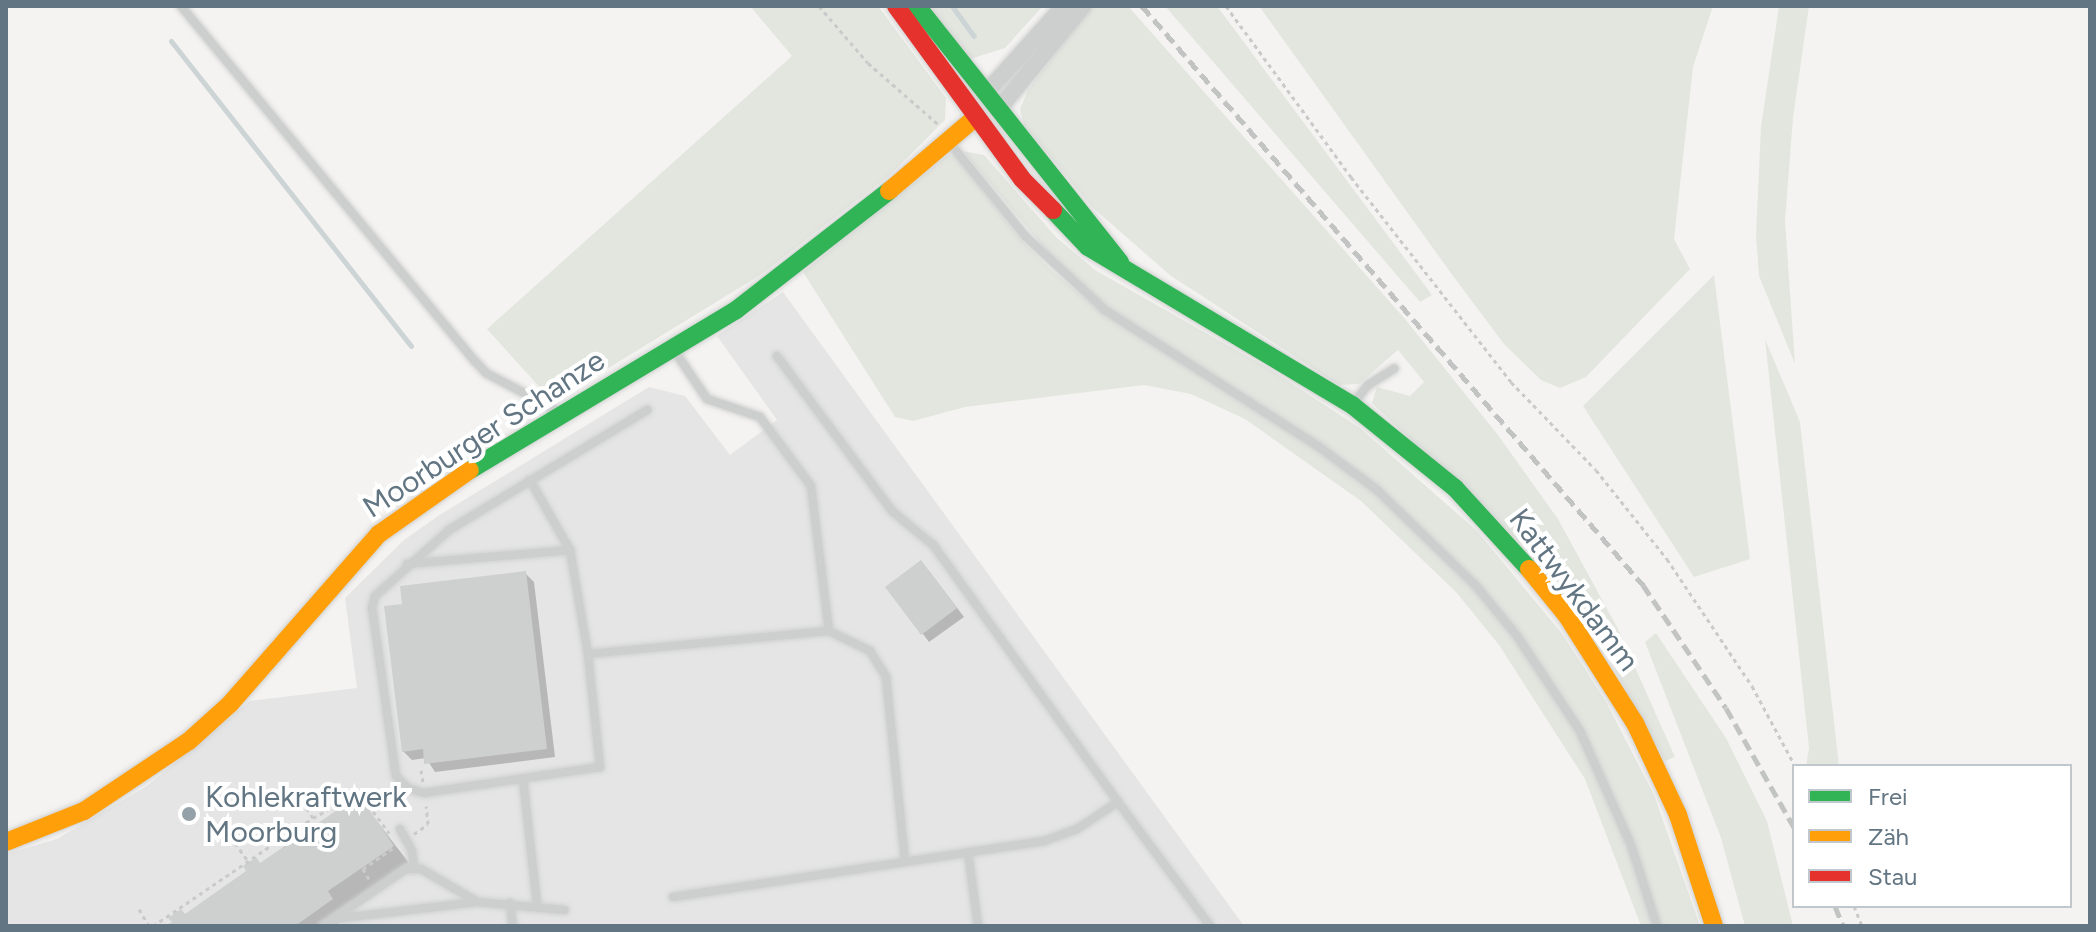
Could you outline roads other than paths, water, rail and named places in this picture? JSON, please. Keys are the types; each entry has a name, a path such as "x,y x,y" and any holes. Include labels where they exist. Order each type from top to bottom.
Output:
{"main road":[{"name":"Kattwykdamm","path":"896,6 976,117 1061,223 1088,247 1352,405 1465,498 1567,616 1613,685 1654,761 1695,861 1714,926"},
{"name":"Kattwykdamm","path":"917,6 1123,266"},
{"path":"976,117 986,93"},
{"path":"976,117 998,110"},
{"name":"Moorburger Schanze","path":"6,842 84,811 189,741 230,704 379,534 444,486 736,310 811,256 976,117"}],"street":[{"path":"986,93 1064,6"},
{"path":"998,110 1083,6"}],"lane":[{"path":"181,6 486,373 563,413"},
{"path":"949,141 1025,236 1105,310 1318,446 1377,490 1477,587 1517,636 1580,731 1631,845 1657,926"},
{"path":"672,346 707,399 760,417 811,486 829,631"},
{"path":"777,356 892,511 933,545 1210,926"},
{"path":"1352,405 1368,385 1394,369"},
{"path":"530,480 570,550 588,654 600,767 424,793 408,788 396,776 372,608 375,596 407,564 449,530 530,480 647,410"},
{"path":"407,564 570,550"},
{"path":"588,654 829,631 870,651 886,677 905,860"},
{"path":"523,779 537,904"},
{"path":"673,897 1061,836 1118,802"},
{"path":"400,829 407,839 414,868"},
{"path":"968,852 978,926"},
{"path":"323,926 398,872 414,868 477,902"},
{"path":"334,919 477,902 537,904 565,910"},
{"path":"510,903 513,926"}],"waterway":[{"path":"952,6 974,36"},
{"path":"171,41 411,346"}],"railway":[{"path":"1142,6 1643,585 1726,708 1792,824"},
{"path":"1836,908 1843,926"}],"place":[{"name":"Kohlekraftwerk Moorburg","path":"189,814"}]}
